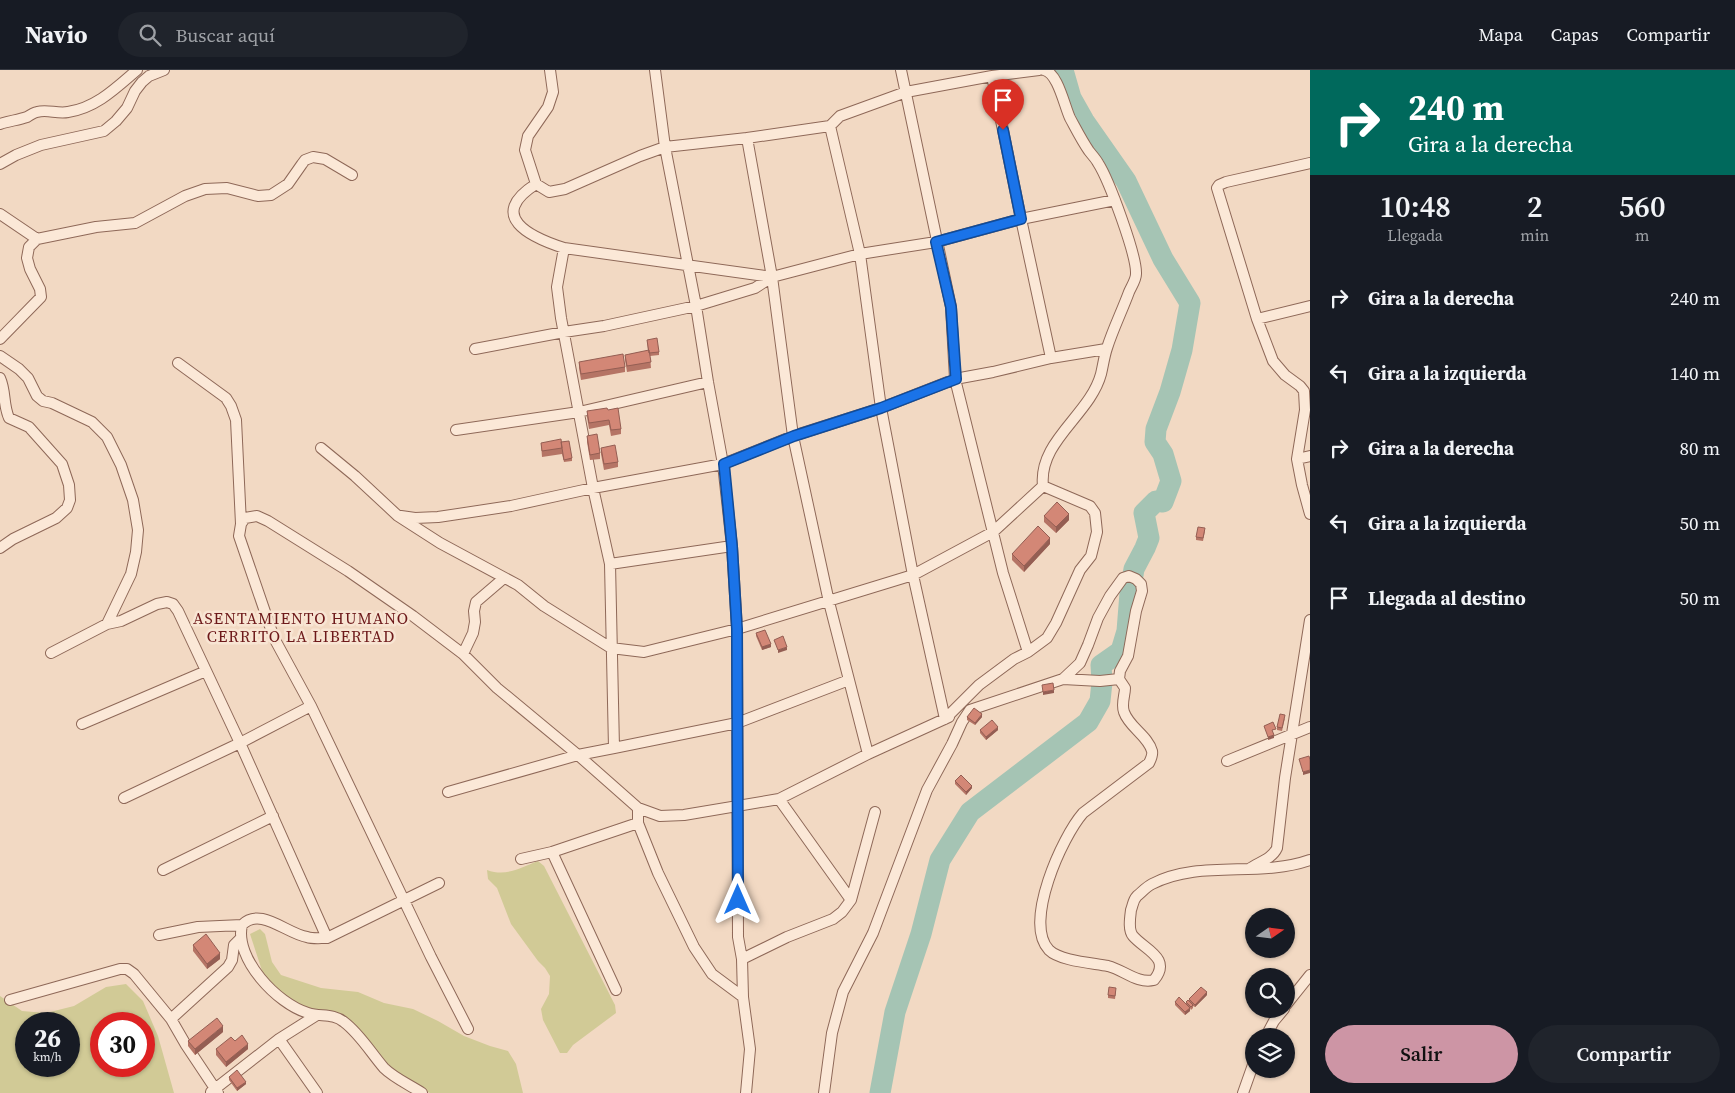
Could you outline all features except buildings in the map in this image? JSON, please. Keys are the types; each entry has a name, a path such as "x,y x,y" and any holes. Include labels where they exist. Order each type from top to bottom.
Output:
{"street":[{"path":"0,124 47,110 56,113 66,113 86,107 99,101 137,70"},
{"path":"0,164 16,155 42,145 104,131 127,108 142,82 149,76 164,70"},
{"path":"550,70 553,92 548,107 528,136 525,150 536,184 549,192 565,189 640,156 665,148 830,126 840,116 906,92 992,76 1039,70"},
{"path":"654,70 665,148 724,464 732,546 737,629 738,937 742,959 743,997 750,1049 746,1093"},
{"path":"901,70 951,307 956,379 1003,573 1028,652"},
{"path":"1043,486 1044,463 1066,426 1088,402 1096,388 1106,349 1136,275 1134,259 1114,200 1098,163 1070,117 1054,78 1049,71 1044,70"},
{"path":"992,76 1051,358"},
{"path":"830,126 860,254 881,408 912,575 944,719"},
{"path":"747,138 772,277 794,436 829,602 868,754"},
{"path":"0,339 41,297 40,289 26,258 29,247 37,239 96,227 135,223 185,196 205,189 227,188 258,196 271,195 288,184 305,160 313,157 325,159 352,175"},
{"path":"1310,163 1226,182 1217,188 1257,320 1273,361 1285,375 1304,391 1305,410 1297,459 1310,514"},
{"path":"536,184 523,192 517,201 514,215 520,227 532,236 564,248 772,277"},
{"path":"475,349 604,326 696,306 755,288 772,277 860,254 936,242 1021,219 1114,200"},
{"path":"0,214 37,239"},
{"path":"564,248 557,287 579,412 610,564 614,748"},
{"path":"1257,320 1310,306"},
{"path":"398,516 416,518 438,517 511,506 594,488 724,464 794,436 881,408 956,379 1051,358 1106,349"},
{"path":"0,356 19,368 28,378 37,396 43,401 52,403 92,422 107,437 121,465 133,500 138,530 131,574 107,624"},
{"path":"178,363 226,398 232,406 236,420 241,524 239,536 274,638 311,706 403,900 468,1029"},
{"path":"0,378 5,390 5,406 9,418 30,427 55,454 62,464 70,485 70,492 67,508 62,514 13,539 0,548"},
{"path":"456,430 579,412 708,382"},
{"path":"321,448 355,476 398,516 440,543 518,585 544,606 611,648 644,652 737,629 912,575 993,532 1043,486"},
{"path":"1297,459 1310,456"},
{"path":"944,719 979,685 1047,638 1056,623 1080,570 1091,556 1097,532 1095,513 1090,506 1043,486"},
{"path":"241,524 245,518 257,516 268,521 348,571 413,616 463,654 497,688 638,808 660,816 684,815 779,799 868,754 944,719 1063,679 1100,681 1119,679"},
{"path":"610,564 732,546"},
{"path":"1063,679 1080,663 1098,618 1110,596 1123,578 1133,577 1141,584 1142,591 1136,611 1128,656 1120,671 1119,679 1125,688 1123,711 1145,740 1152,751 1152,755 1149,763 1083,813 1074,822 1055,861 1041,908 1040,922 1043,939 1050,951 1079,961 1109,966 1142,981 1154,980 1159,974 1161,966 1158,959 1132,935 1129,920 1134,899 1150,885 1170,876 1232,869 1248,870 1297,865 1310,860"},
{"path":"463,654 473,633 476,602 504,578"},
{"path":"50,653 107,624 121,621 158,604 167,602 173,604 240,743 327,938"},
{"path":"1248,870 1271,857 1277,848 1285,778 1310,620"},
{"path":"82,724 206,671"},
{"path":"448,792 578,755 737,723 848,680"},
{"path":"124,798 240,743 311,706"},
{"path":"824,1093 832,1033 843,992 873,933 927,790 970,710"},
{"path":"1227,761 1310,727"},
{"path":"779,799 851,900"},
{"path":"638,808 638,823 658,873 694,947 712,974 743,997"},
{"path":"742,959 787,937 833,919 842,912 851,900 875,812"},
{"path":"163,870 273,816"},
{"path":"521,859 552,852 638,823"},
{"path":"552,852 616,990"},
{"path":"158,934 198,927 242,924 246,920 260,918 306,937 327,938 439,883"},
{"path":"242,924 241,938 250,961 262,981 274,993 293,1008 308,1014 335,1016 345,1022 385,1069 422,1093"},
{"path":"170,1018 228,967 232,960 234,944 241,938"},
{"path":"10,1000 120,969 127,969 134,974 170,1018 214,1091 279,1039 317,1015"},
{"path":"1295,994 1310,975"},
{"path":"279,1039 317,1093"},
{"path":"1243,1093 1248,1078"}],"shaded area":[{"path":"538,861 544,866 615,1005 616,1013 573,1045 567,1053 560,1053 543,1020 541,1009 549,994 550,976 511,924 497,888 488,879 487,870 500,873 507,872"},
{"path":"260,929 265,934 272,962 281,975 321,988 358,992 384,1003 413,1009 464,1036 508,1051 516,1064 523,1093 430,1093 399,1079 337,1019 278,1003 268,989 250,934"},
{"path":"126,984 143,1001 148,1012 90,1012 90,1077 155,1077 155,1029 174,1093 0,1093 0,996 22,1011 34,1012 15,1012 15,1077 80,1077 80,1012 50,1012 74,1006 106,987"}],"waterway":[{"path":"880,1093 895,1012 921,934 940,860 970,812 1088,722 1100,701 1101,665 1121,651 1127,631 1134,569 1149,538 1144,513 1156,501 1163,502 1171,481 1163,454 1155,442 1156,429 1170,392 1182,350 1190,303 1163,259 1126,181 1084,121 1071,98 1063,70"}],"district":[{"name":"ASENTAMIENTO HUMANO CERRITO LA LIBERTAD","path":"301,627"}],"route":[{"path":"738,900 737,629 732,546 724,464 794,436 881,408 956,379 951,307 936,242 1021,219 1003,130"}]}
